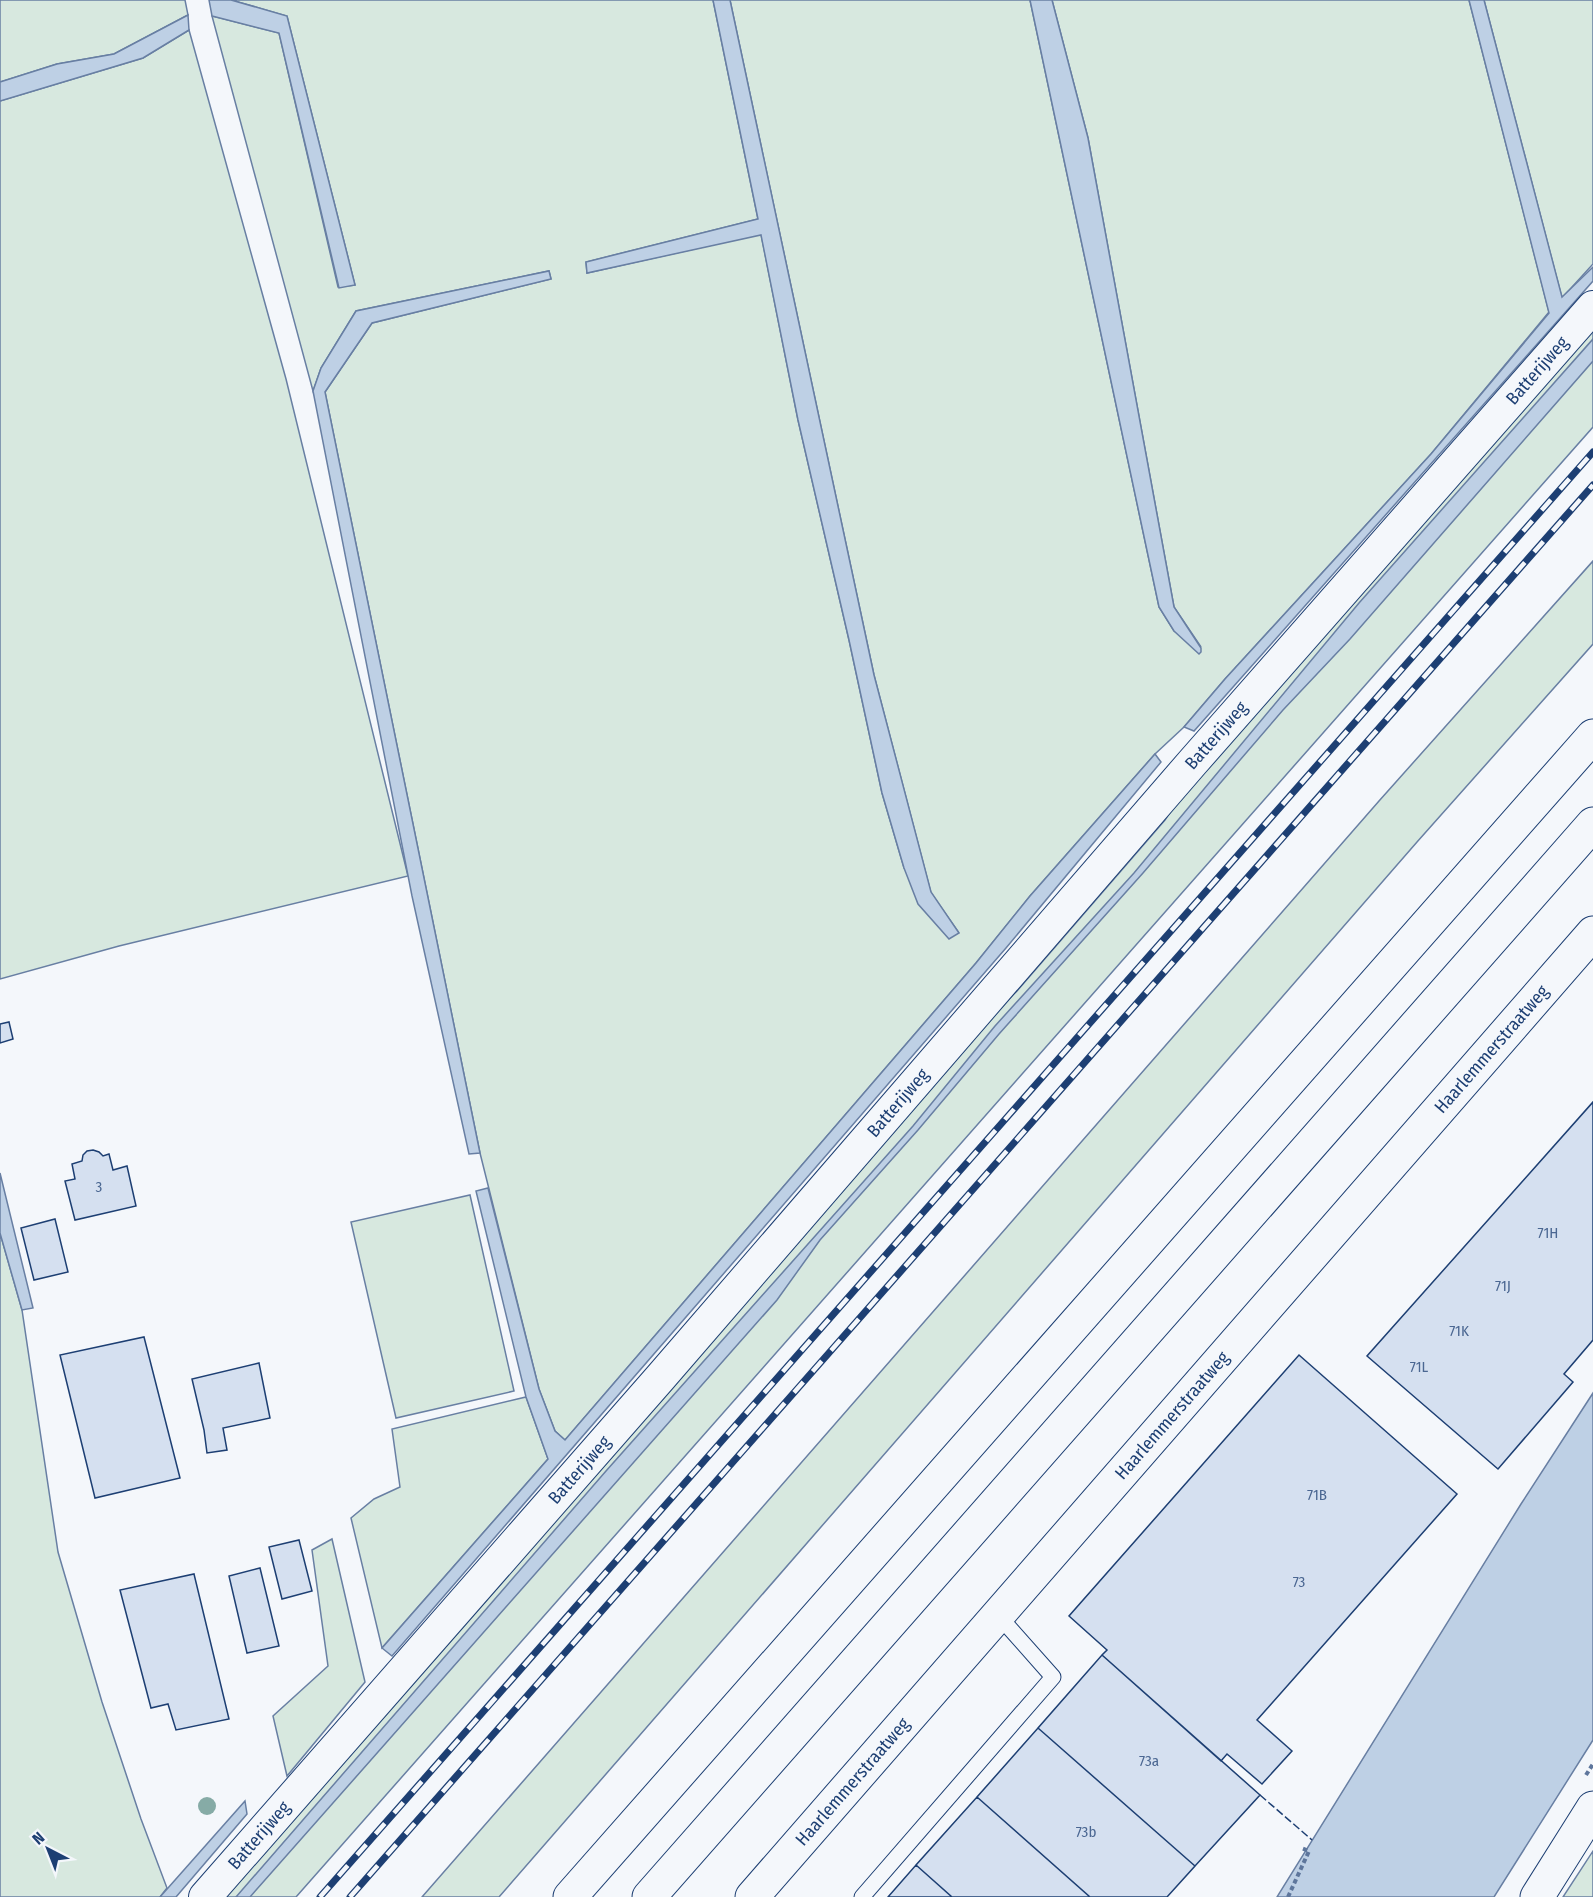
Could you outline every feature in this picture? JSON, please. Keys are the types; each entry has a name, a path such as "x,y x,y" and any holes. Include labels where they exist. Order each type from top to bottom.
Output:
{"main road":[{"path":"570,1897 1593,736"},
{"path":"649,1897 1593,824"},
{"name":"Haarlemmerstraatweg","path":"752,1897 1593,933"},
{"path":"1537,1897 1593,1808"}],"street":[{"name":"Batterijweg","path":"205,1897 653,1387 1192,763 1593,307"}],"lane":[{"path":"862,1897 1053,1677 998,1615"}],"path":[{"path":"1288,1897 1309,1851 1301,1848"}],"shaded area":[{"path":"0,0 185,0 188,15 114,54 57,64 0,82"},
{"path":"231,0 713,0 758,219 586,262 587,273 761,234 798,420 882,793 904,868 959,933 931,893 874,675 730,0 1030,0 1159,607 1174,631 1201,647 1174,607 1088,138 1052,0 1469,0 1549,312 1431,454 1225,679 1184,727 1155,754 1030,896 976,963 565,1440 555,1431 539,1389 480,1153 325,392 372,323 551,279 549,271 356,311 321,368 313,391 212,16 279,33 338,287 355,285 287,16"},
{"path":"1484,0 1593,0 1593,264 1562,298"},
{"path":"189,30 286,379 408,876 119,946 0,979 0,101 143,58"},
{"path":"1593,323 1593,427 296,1897 217,1897 970,1035 1017,991 1165,820 1197,771"},
{"path":"1593,561 1593,644 1417,842 499,1897 422,1897 1379,801"},
{"path":"470,1195 514,1391 396,1418 351,1222"},
{"path":"0,1233 22,1310 58,1552 102,1702 167,1888 160,1897 0,1897"},
{"path":"526,1397 548,1459 382,1648 351,1518 374,1499 400,1487 392,1429"},
{"path":"332,1539 365,1682 287,1776 273,1716 328,1666 312,1550"},
{"path":"1593,1851 1593,1897 1563,1897"}],"water":[{"path":"209,0 231,0 287,16 355,285 339,288 279,33 212,16"},
{"path":"713,0 730,0 874,675 931,892 959,933 949,939 918,904 904,868 882,793 798,420 761,235 587,273 586,262 758,219"},
{"path":"1030,0 1052,0 1088,138 1174,607 1201,648 1199,654 1174,631 1159,607"},
{"path":"1469,0 1484,0 1562,297 1593,267 1593,281 1194,731 1184,727 1225,679 1431,454 1549,313"},
{"path":"188,15 189,30 143,58 0,101 0,82 57,64 114,54"},
{"path":"549,271 551,279 372,323 325,392 480,1153 469,1154 412,896 313,391 321,368 356,311"},
{"path":"1593,339 1593,361 999,1034 918,1130 820,1240 777,1300 250,1897 236,1897 606,1471 913,1126 995,1026 1134,873 1359,603"},
{"path":"1155,754 1161,762 1006,948 392,1656 382,1648 548,1459 526,1397 476,1191 488,1188 539,1389 555,1431 565,1440 976,963 1030,896"},
{"path":"0,1173 33,1308 22,1310 0,1233"},
{"path":"1593,1393 1593,1740 1494,1897 1277,1897 1521,1504"},
{"path":"245,1801 247,1814 176,1897 160,1897"}],"building":[{"path":"9,1022 13,1039 0,1043 0,1024"},
{"path":"1593,1102 1593,1340 1564,1374 1573,1382 1498,1469 1367,1356"},
{"path":"93,1150 103,1156 109,1154 113,1170 127,1166 136,1206 75,1220 65,1181 75,1179 72,1164 82,1161 87,1151"},
{"path":"55,1219 68,1272 34,1280 21,1228"},
{"path":"144,1337 180,1478 95,1498 60,1355"},
{"path":"1299,1355 1457,1494 1257,1720 1292,1751 1262,1784 1227,1754 1221,1761 1102,1655 1107,1650 1069,1616"},
{"path":"259,1363 270,1418 223,1428 227,1450 207,1453 192,1379"},
{"path":"299,1540 312,1591 282,1599 269,1547"},
{"path":"260,1568 279,1646 247,1653 229,1576"},
{"path":"194,1574 229,1719 176,1730 168,1704 151,1708 120,1590"},
{"path":"1102,1655 1260,1795 1195,1866 1038,1728"},
{"path":"1038,1728 1195,1866 1167,1897 1090,1897 977,1797"},
{"path":"977,1797 1090,1897 952,1897 916,1865"},
{"path":"916,1865 952,1897 888,1897"}],"railway":[{"path":"320,1897 1593,452"},
{"path":"350,1897 1593,485"}],"fence":[{"path":"1260,1795 1312,1840"}]}
